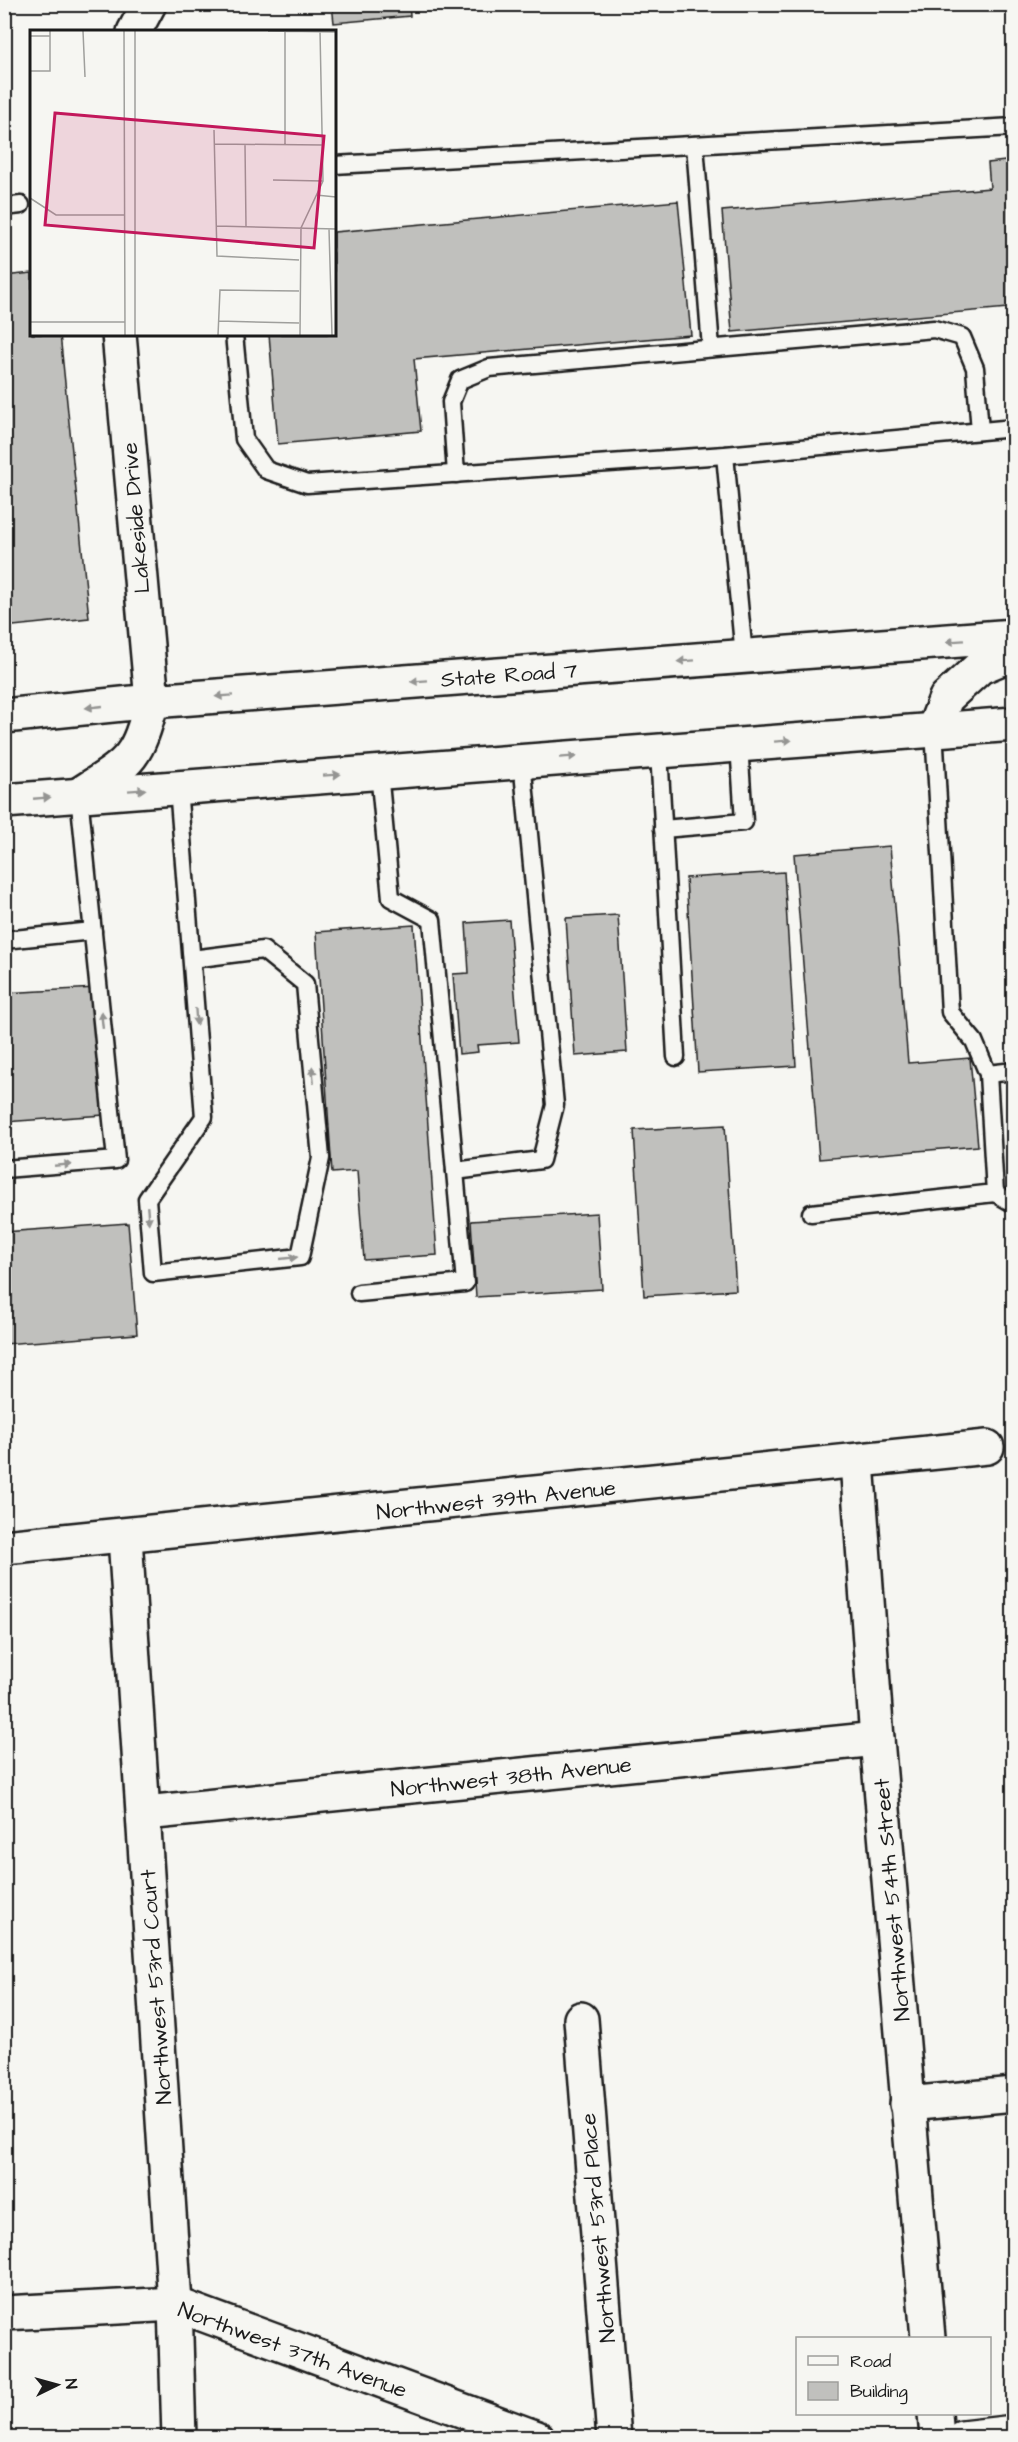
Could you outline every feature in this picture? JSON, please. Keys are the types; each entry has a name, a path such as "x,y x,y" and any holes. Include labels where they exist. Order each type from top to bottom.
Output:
{"street":[{"path":"135,30 149,4"},
{"name":"Lakeside Drive","path":"119,336 152,701"},
{"name":"State Road 7","path":"4,716 152,701 1014,636"},
{"path":"934,729 946,698 980,668 1014,653"},
{"path":"79,795 126,764 141,741 152,701"},
{"path":"4,801 1014,724"},
{"name":"Northwest 39th Avenue","path":"4,1547 125,1537 987,1447"},
{"name":"Northwest 54th Street","path":"857,1462 877,1739 928,2337"},
{"name":"Northwest 53rd Court","path":"125,1537 145,1813 175,2304 180,2438"},
{"name":"Northwest 38th Avenue","path":"145,1813 877,1739"},
{"name":"Northwest 53rd Place","path":"581,2019 614,2438"},
{"path":"908,2104 1014,2094"},
{"name":"Northwest 37th Avenue","path":"4,2313 175,2304 483,2428 537,2438"},
{"path":"934,2415 937,2438"},
{"path":"962,2438 1014,2432"}],"lane":[{"path":"336,165 1014,128"},
{"path":"695,145 711,348"},
{"path":"456,474 451,402 460,380 489,368 934,329 962,337 975,368 980,431"},
{"path":"234,336 244,439 266,470 307,484 725,455 1014,428"},
{"path":"725,455 744,657"},
{"path":"934,729 950,1012 974,1041 988,1074 995,1193"},
{"path":"663,829 744,822 739,744"},
{"path":"659,751 676,1057"},
{"path":"455,1171 541,1160 555,1104 522,761"},
{"path":"359,1293 465,1283 432,920 392,898 379,772"},
{"path":"178,787 204,1117 147,1199 153,1273 300,1257 321,1158 305,984 263,950 192,958"},
{"path":"4,1169 116,1160 79,795"},
{"path":"4,940 93,931"},
{"path":"988,1074 1014,1071"},
{"path":"811,1213 995,1193 1014,1204"}],"building":[{"path":"332,4 409,4 410,16 334,23"},
{"path":"1014,160 1014,368 1008,308 732,332 722,211 990,188 988,163"},
{"path":"678,201 691,335 414,359 421,431 278,444 269,336 336,336 336,232"},
{"path":"30,273 30,336 60,336 89,618 4,627 4,276"},
{"path":"890,846 908,1063 970,1058 978,1146 819,1159 794,854"},
{"path":"784,872 796,1066 698,1072 686,878"},
{"path":"618,915 627,1052 575,1056 566,918"},
{"path":"509,920 519,1042 477,1045 478,1052 459,1054 453,974 469,973 466,923"},
{"path":"414,925 437,1255 364,1260 357,1171 332,1173 316,932"},
{"path":"96,988 104,1115 4,1122 4,993"},
{"path":"725,1125 736,1290 644,1296 634,1130"},
{"path":"597,1213 602,1289 476,1297 471,1221"},
{"path":"128,1223 137,1334 4,1344 4,1232"}]}
